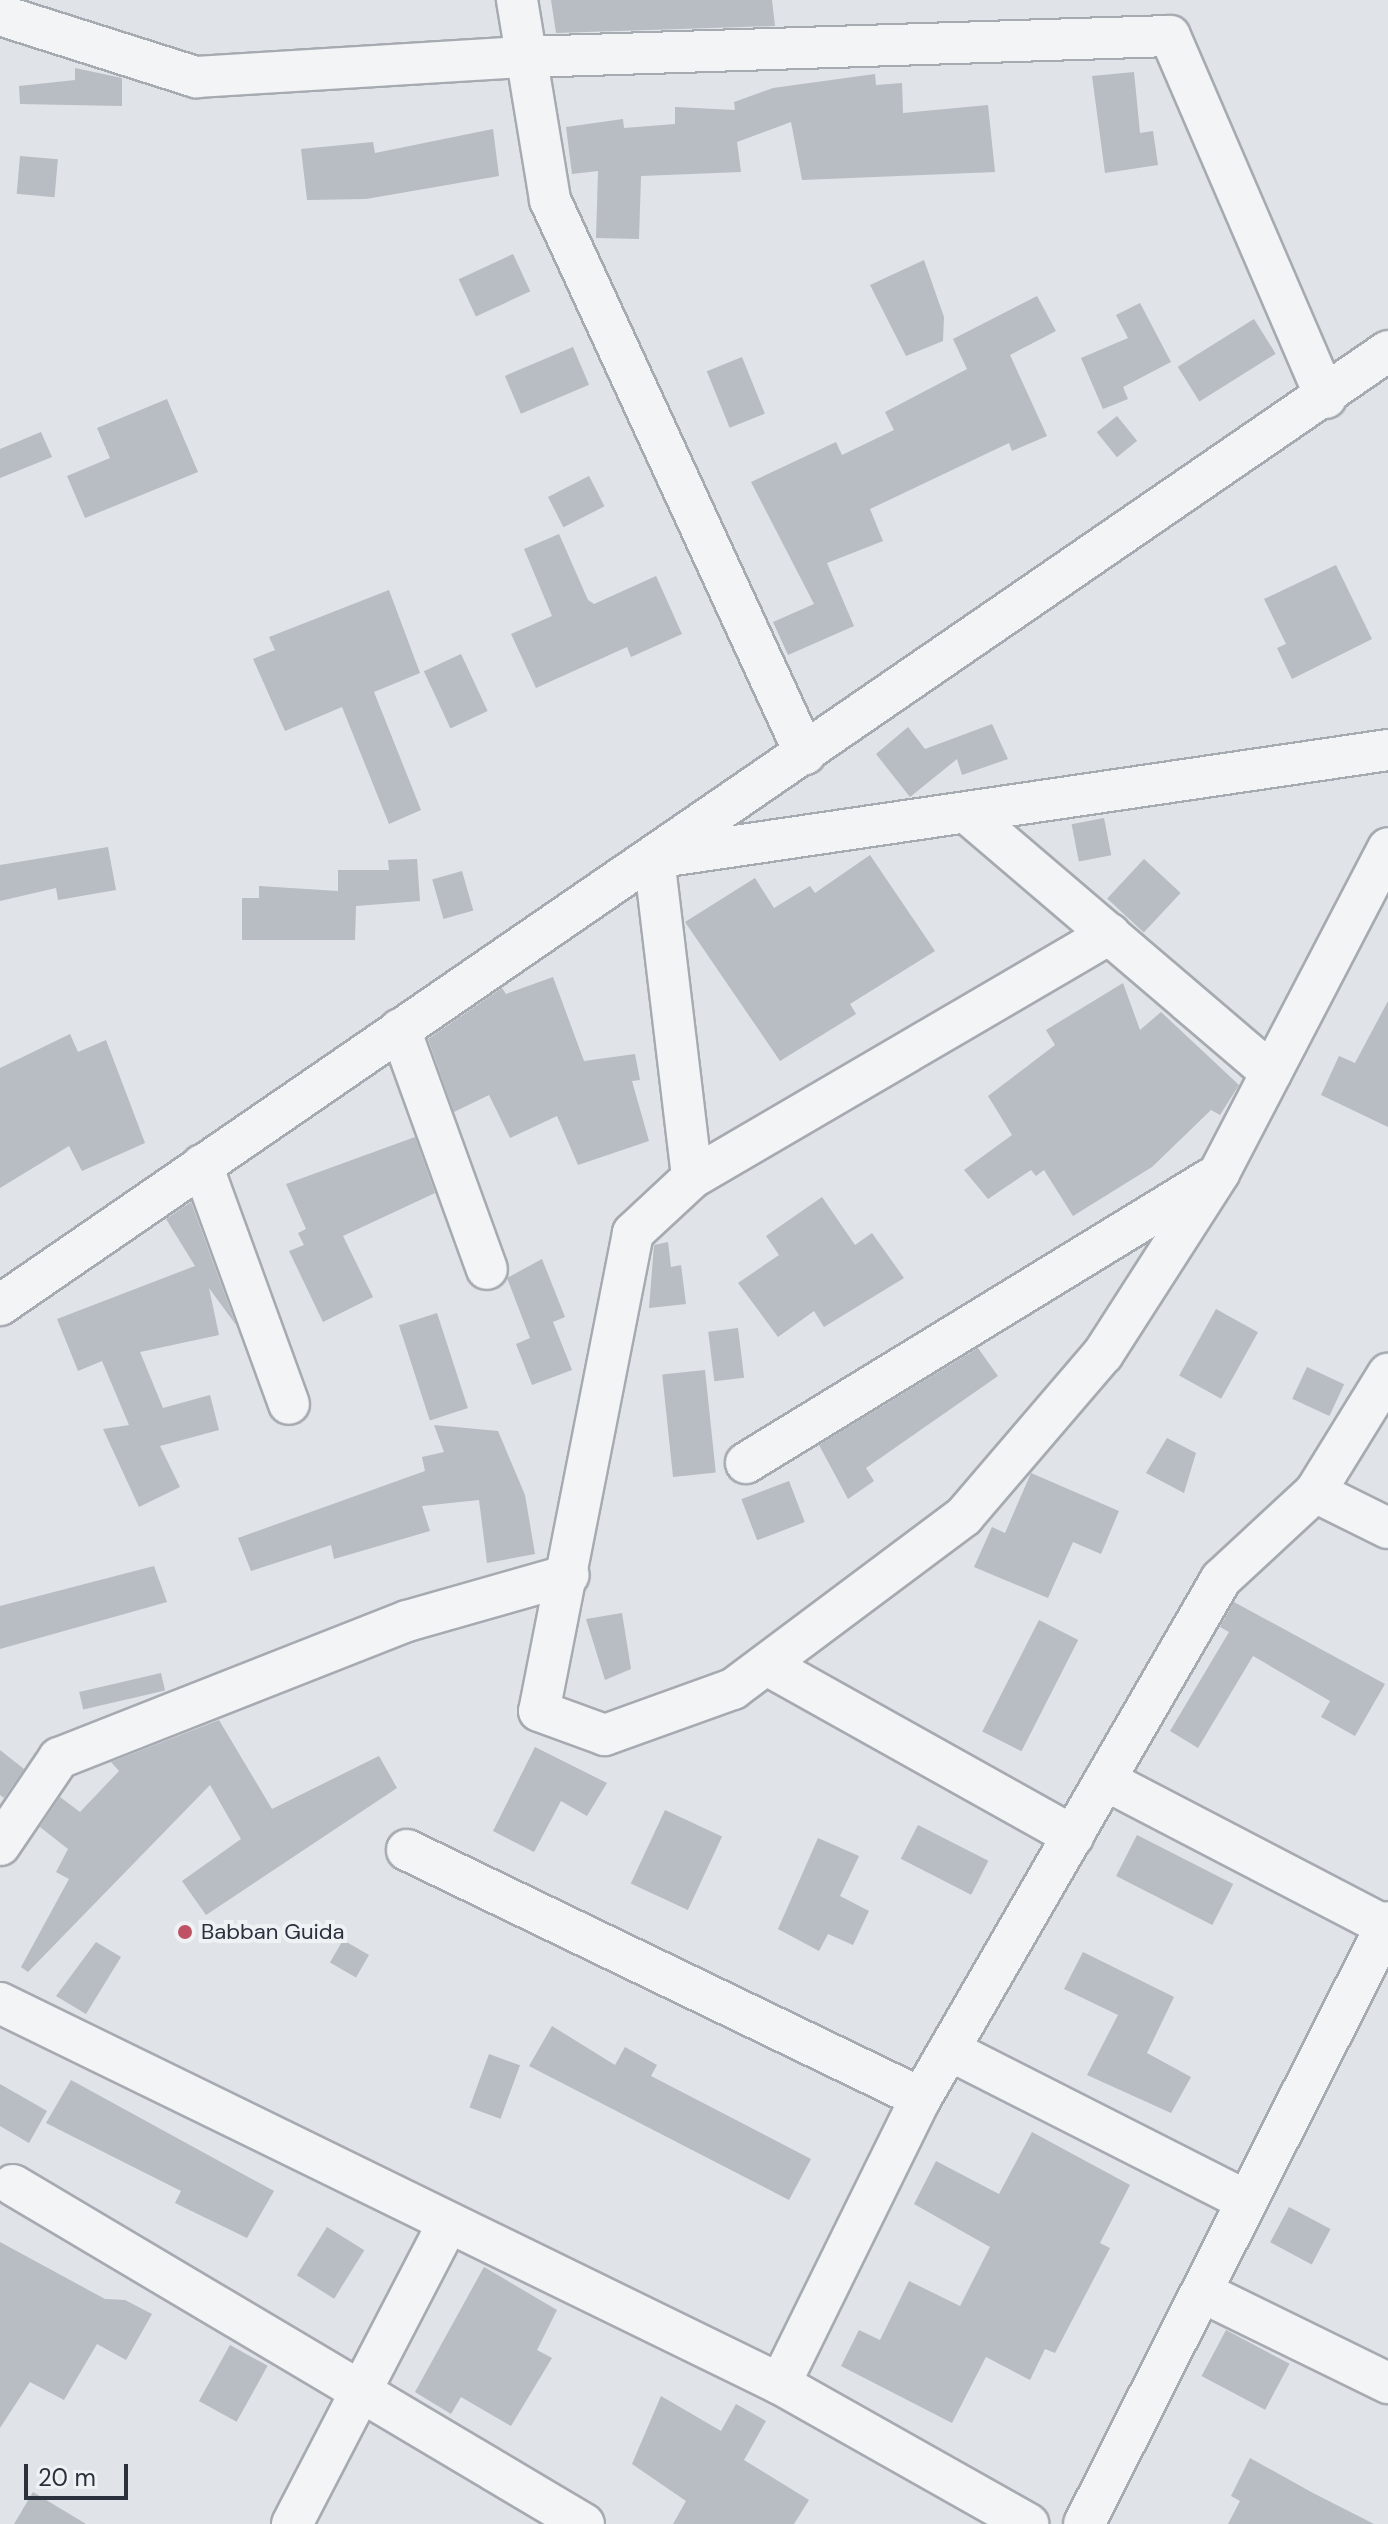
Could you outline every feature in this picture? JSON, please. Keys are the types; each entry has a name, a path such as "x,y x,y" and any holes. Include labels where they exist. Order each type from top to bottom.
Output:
{"street":[{"path":"517,0 550,200 805,754"},
{"path":"0,15 196,77 526,57 1170,36 1326,398"},
{"path":"0,1305 1326,398 1388,351"},
{"path":"654,858 1388,750"},
{"path":"967,813 1271,1073"},
{"path":"1110,934 692,1178 633,1233 569,1575 539,1711 605,1735 733,1689 964,1516 1103,1354 1219,1173 1388,848"},
{"path":"654,858 692,1178"},
{"path":"400,1029 487,1269"},
{"path":"202,1165 289,1404"},
{"path":"746,1463 1219,1173"},
{"path":"780,2384 921,2098 1221,1579 1315,1492 1388,1374"},
{"path":"1315,1492 1388,1528"},
{"path":"0,1845 59,1758 407,1621 569,1575"},
{"path":"767,1665 1073,1836"},
{"path":"1084,2524 1387,1924 1105,1780"},
{"path":"407,1850 921,2098"},
{"path":"0,2003 780,2384 1028,2524"},
{"path":"949,2050 1247,2201"},
{"path":"13,2185 584,2524"},
{"path":"292,2524 364,2393 448,2223"},
{"path":"1202,2292 1388,2383"}],"building":[{"path":"551,0 772,0 775,26 556,33"},
{"path":"75,68 122,78 122,106 20,104 19,86 75,80"},
{"path":"1134,72 1140,133 1153,131 1158,165 1105,173 1092,76"},
{"path":"875,74 876,85 902,83 903,113 988,105 995,172 802,180 791,122 737,142 741,172 641,176 639,239 596,238 598,171 572,174 566,127 623,119 624,128 675,124 675,107 735,110 734,102 773,88"},
{"path":"493,129 499,176 366,199 307,200 301,149 373,142 375,153"},
{"path":"20,156 58,159 55,197 17,194"},
{"path":"513,254 530,291 476,317 459,279"},
{"path":"924,260 944,317 943,341 906,356 870,285"},
{"path":"1037,296 1056,331 1010,355 1047,436 1012,451 1009,443 870,509 883,541 827,563 854,626 788,655 773,622 814,604 751,482 836,442 842,455 894,430 885,412 967,369 953,339"},
{"path":"1140,303 1171,362 1123,387 1128,399 1103,409 1081,358 1128,338 1116,315"},
{"path":"1254,319 1276,354 1199,401 1178,367"},
{"path":"573,347 589,385 521,414 505,376"},
{"path":"742,357 765,414 730,428 707,371"},
{"path":"167,399 198,472 85,518 67,476 110,458 97,428"},
{"path":"1117,416 1137,441 1117,457 1097,432"},
{"path":"41,432 52,457 0,478 0,449"},
{"path":"589,476 604,506 563,527 548,497"},
{"path":"559,534 588,600 594,604 656,576 682,634 631,657 627,647 536,688 511,634 552,616 524,549"},
{"path":"1336,565 1372,639 1292,679 1277,648 1286,644 1264,599"},
{"path":"389,590 420,673 374,692 421,810 389,824 342,707 285,731 253,659 275,650 269,637"},
{"path":"461,654 488,711 450,728 424,671"},
{"path":"992,724 1008,759 962,775 957,759 910,797 876,754 908,727 925,749"},
{"path":"1104,818 1111,855 1079,862 1072,824"},
{"path":"108,847 116,890 58,900 56,888 0,901 0,865"},
{"path":"870,855 935,951 850,1004 856,1014 780,1061 685,922 755,878 774,908 810,886 815,893"},
{"path":"417,859 420,901 356,906 355,940 242,940 242,898 259,898 259,886 338,891 338,870 389,870 388,860"},
{"path":"1144,859 1181,893 1144,933 1107,898"},
{"path":"462,871 473,910 444,919 432,880"},
{"path":"553,977 584,1061 635,1054 640,1080 632,1081 649,1141 578,1165 557,1116 510,1138 489,1095 454,1112 428,1039 502,988 506,994"},
{"path":"1123,983 1140,1030 1161,1012 1239,1085 1220,1115 1211,1110 1152,1167 1073,1216 1044,1170 1036,1176 1031,1170 988,1199 964,1170 1012,1135 988,1096 1055,1045 1046,1030"},
{"path":"1388,1001 1388,1127 1321,1095 1339,1056 1355,1063"},
{"path":"70,1034 78,1052 106,1040 145,1143 82,1171 69,1146 0,1188 0,1068"},
{"path":"415,1137 435,1193 343,1236 373,1297 323,1322 289,1251 304,1245 298,1233 306,1229 286,1184"},
{"path":"822,1197 855,1245 872,1233 904,1278 824,1327 814,1311 778,1337 738,1283 779,1255 766,1236"},
{"path":"191,1202 236,1325 209,1288 219,1335 140,1352 163,1408 210,1395 219,1430 160,1446 180,1487 139,1507 103,1429 129,1425 102,1361 78,1371 57,1319 195,1266 166,1219"},
{"path":"668,1242 671,1267 681,1265 686,1304 649,1308 654,1245"},
{"path":"542,1259 565,1317 553,1322 572,1370 532,1385 516,1344 530,1338 507,1278"},
{"path":"1216,1309 1258,1332 1221,1399 1179,1375"},
{"path":"437,1313 468,1408 430,1420 399,1325"},
{"path":"738,1328 744,1378 714,1381 708,1332"},
{"path":"978,1348 998,1376 866,1468 874,1481 848,1499 819,1445"},
{"path":"1307,1367 1344,1384 1329,1416 1292,1399"},
{"path":"705,1370 716,1472 673,1477 662,1374"},
{"path":"434,1425 498,1431 525,1495 535,1554 487,1563 479,1500 422,1506 430,1531 334,1559 331,1545 251,1571 238,1538 425,1471 422,1457 444,1452"},
{"path":"1167,1438 1196,1453 1184,1493 1146,1473"},
{"path":"1031,1473 1119,1511 1101,1554 1073,1542 1048,1598 974,1567 992,1527 1005,1533"},
{"path":"789,1481 805,1522 757,1540 741,1499"},
{"path":"154,1566 167,1602 0,1649 0,1606"},
{"path":"1234,1602 1385,1684 1355,1736 1321,1717 1330,1701 1253,1656 1198,1748 1170,1731 1229,1632 1220,1627"},
{"path":"622,1613 631,1669 605,1680 586,1619"},
{"path":"1039,1620 1078,1640 1021,1751 982,1731"},
{"path":"161,1673 165,1691 83,1709 79,1692"},
{"path":"219,1720 272,1809 379,1756 397,1788 206,1915 182,1881 241,1839 210,1785 28,1972 21,1967 69,1879 56,1872 68,1849 40,1827 60,1797 80,1812 119,1771 111,1762"},
{"path":"535,1747 607,1783 587,1816 561,1801 534,1852 493,1831"},
{"path":"0,1750 24,1769 4,1798 0,1795"},
{"path":"665,1810 722,1837 688,1910 631,1883"},
{"path":"918,1825 988,1861 971,1895 901,1859"},
{"path":"1137,1835 1233,1884 1212,1925 1116,1876"},
{"path":"818,1838 859,1856 840,1896 869,1911 853,1945 828,1934 819,1951 778,1929"},
{"path":"343,1940 369,1955 356,1978 330,1963"},
{"path":"96,1942 121,1957 86,2014 56,1996"},
{"path":"1083,1952 1174,1997 1147,2053 1191,2077 1171,2113 1087,2075 1118,2015 1064,1989"},
{"path":"552,2026 615,2065 625,2047 657,2065 651,2076 811,2159 789,2200 529,2066"},
{"path":"489,2054 520,2065 501,2119 470,2108"},
{"path":"71,2080 274,2191 247,2238 175,2203 181,2191 46,2123"},
{"path":"0,2084 47,2111 29,2143 0,2126"},
{"path":"1032,2132 1130,2185 1100,2243 1110,2248 1055,2353 1045,2349 1030,2380 986,2357 952,2423 841,2366 859,2330 880,2340 909,2281 960,2306 990,2247 914,2204 936,2161 999,2194"},
{"path":"1289,2207 1330,2229 1312,2264 1270,2242"},
{"path":"327,2227 364,2250 334,2299 297,2275"},
{"path":"0,2242 105,2299 125,2300 152,2314 126,2360 97,2344 64,2400 30,2382 0,2428"},
{"path":"484,2267 557,2310 537,2350 552,2358 511,2426 461,2397 451,2414 415,2392"},
{"path":"1226,2330 1290,2364 1265,2410 1202,2376"},
{"path":"230,2345 268,2366 237,2422 199,2401"},
{"path":"661,2396 721,2431 736,2404 766,2421 744,2460 809,2500 794,2524 673,2524 686,2501 632,2464"},
{"path":"1250,2458 1374,2524 1228,2524 1240,2501 1231,2496"},
{"path":"33,2492 86,2524 14,2524"}],"place":[{"name":"Babban Guida","path":"185,1932"}]}
